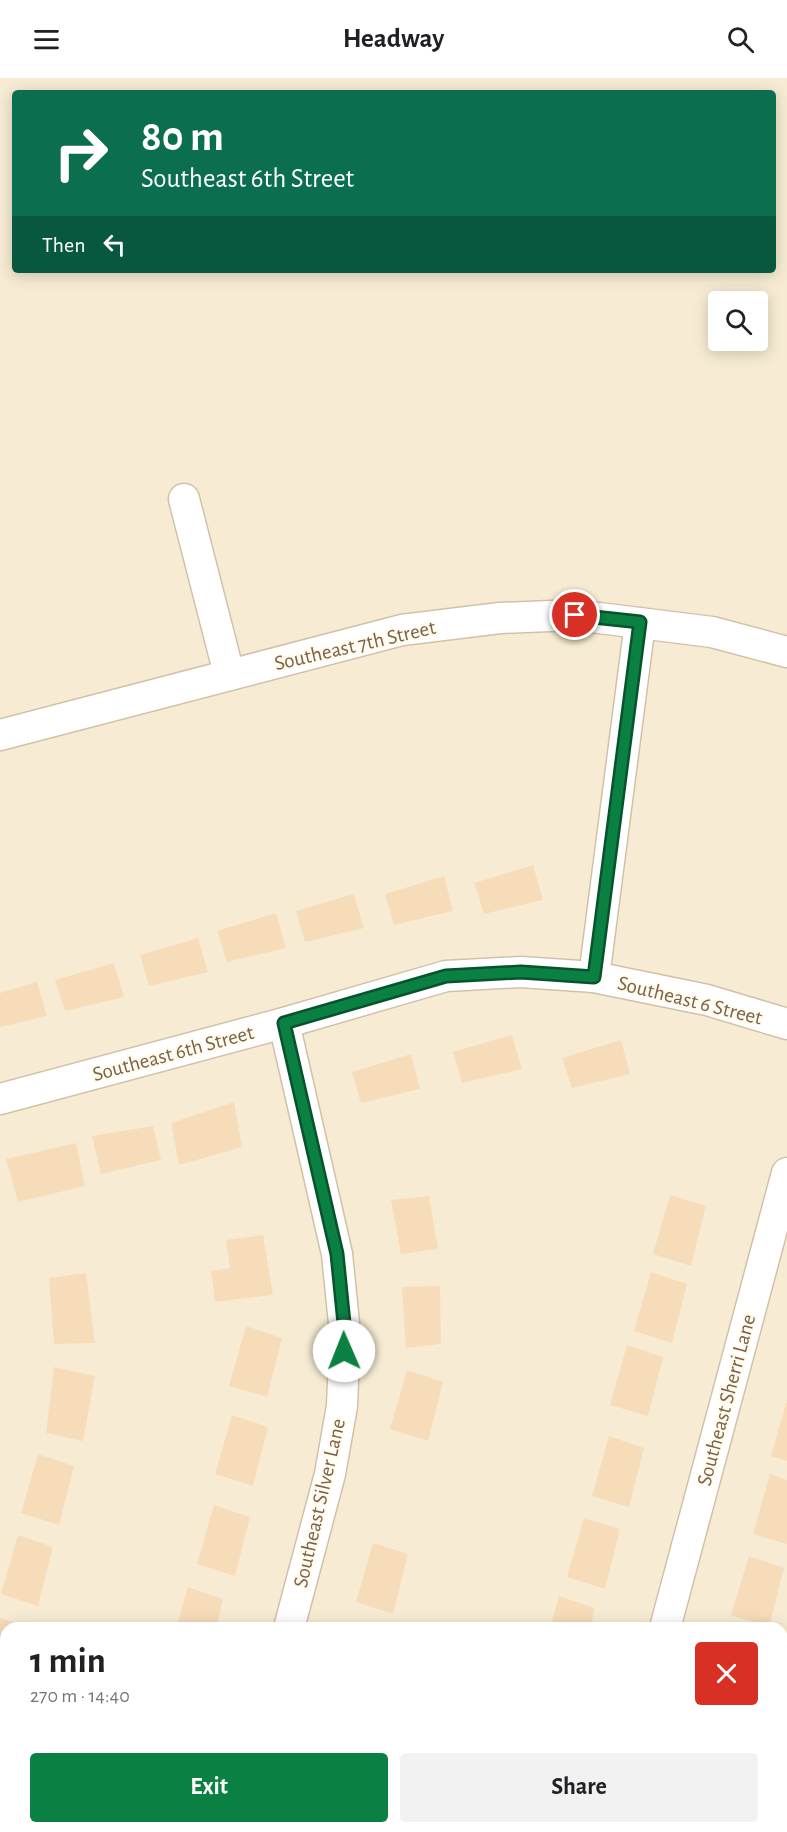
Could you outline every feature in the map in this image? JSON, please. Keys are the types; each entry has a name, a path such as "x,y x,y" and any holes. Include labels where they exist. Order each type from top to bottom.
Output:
{"street":[{"path":"184,499 229,674"},
{"name":"Southeast 7th Street","path":"0,735 406,629 500,618 575,615 640,622 712,632 787,652"},
{"path":"594,977 640,622"},
{"name":"Southeast 6th Street","path":"0,1099 284,1023 446,976 521,972 594,977"},
{"name":"Southeast 6 Street","path":"594,977 707,1000 787,1024"},
{"name":"Southeast Silver Lane","path":"284,1023 337,1254 345,1333 342,1406 330,1474 291,1622"},
{"name":"Southeast Sherri Lane","path":"667,1622 787,1173"}],"shaded area":[{"path":"0,78 787,78 787,1622 0,1622"}],"building":[{"path":"533,865 543,900 484,914 474,883"},
{"path":"444,876 453,911 394,925 385,894"},
{"path":"354,894 364,928 305,942 296,911"},
{"path":"276,913 286,948 227,962 217,931"},
{"path":"198,938 208,972 149,986 140,955"},
{"path":"114,963 124,997 65,1011 55,980"},
{"path":"37,982 47,1016 0,1027 0,993"},
{"path":"512,1035 522,1069 462,1083 453,1052"},
{"path":"621,1040 630,1074 572,1088 562,1058"},
{"path":"411,1054 420,1089 361,1103 352,1072"},
{"path":"234,1102 242,1147 179,1165 171,1123"},
{"path":"153,1126 161,1160 101,1174 92,1136"},
{"path":"76,1143 85,1186 18,1202 6,1159"},
{"path":"670,1195 706,1206 691,1266 653,1254"},
{"path":"429,1196 438,1249 401,1254 391,1200"},
{"path":"263,1235 273,1295 215,1302 211,1271 230,1268 226,1240"},
{"path":"651,1272 687,1284 672,1343 634,1331"},
{"path":"86,1273 95,1343 54,1344 49,1278"},
{"path":"440,1286 441,1344 406,1348 402,1287"},
{"path":"246,1326 282,1338 267,1397 229,1386"},
{"path":"627,1345 663,1357 648,1416 610,1405"},
{"path":"54,1367 95,1376 83,1441 46,1433"},
{"path":"407,1370 443,1382 428,1441 390,1429"},
{"path":"787,1403 787,1461 771,1456"},
{"path":"232,1415 268,1427 253,1486 215,1474"},
{"path":"609,1436 644,1448 629,1507 592,1496"},
{"path":"38,1454 74,1466 59,1525 21,1513"},
{"path":"770,1474 787,1480 787,1544 753,1534"},
{"path":"214,1505 250,1517 235,1576 197,1564"},
{"path":"584,1518 620,1529 605,1589 567,1577"},
{"path":"18,1535 53,1547 38,1606 1,1594"},
{"path":"373,1543 408,1554 393,1614 356,1602"},
{"path":"749,1556 784,1568 770,1622 753,1622 731,1615"},
{"path":"188,1587 223,1599 217,1622 178,1622"},
{"path":"559,1596 595,1608 592,1622 552,1622"},
{"path":"0,1618 12,1622 0,1622"}],"route":[{"path":"344,1351 345,1333 337,1254 284,1023 446,976 521,972 594,977 640,622 575,615"}]}
